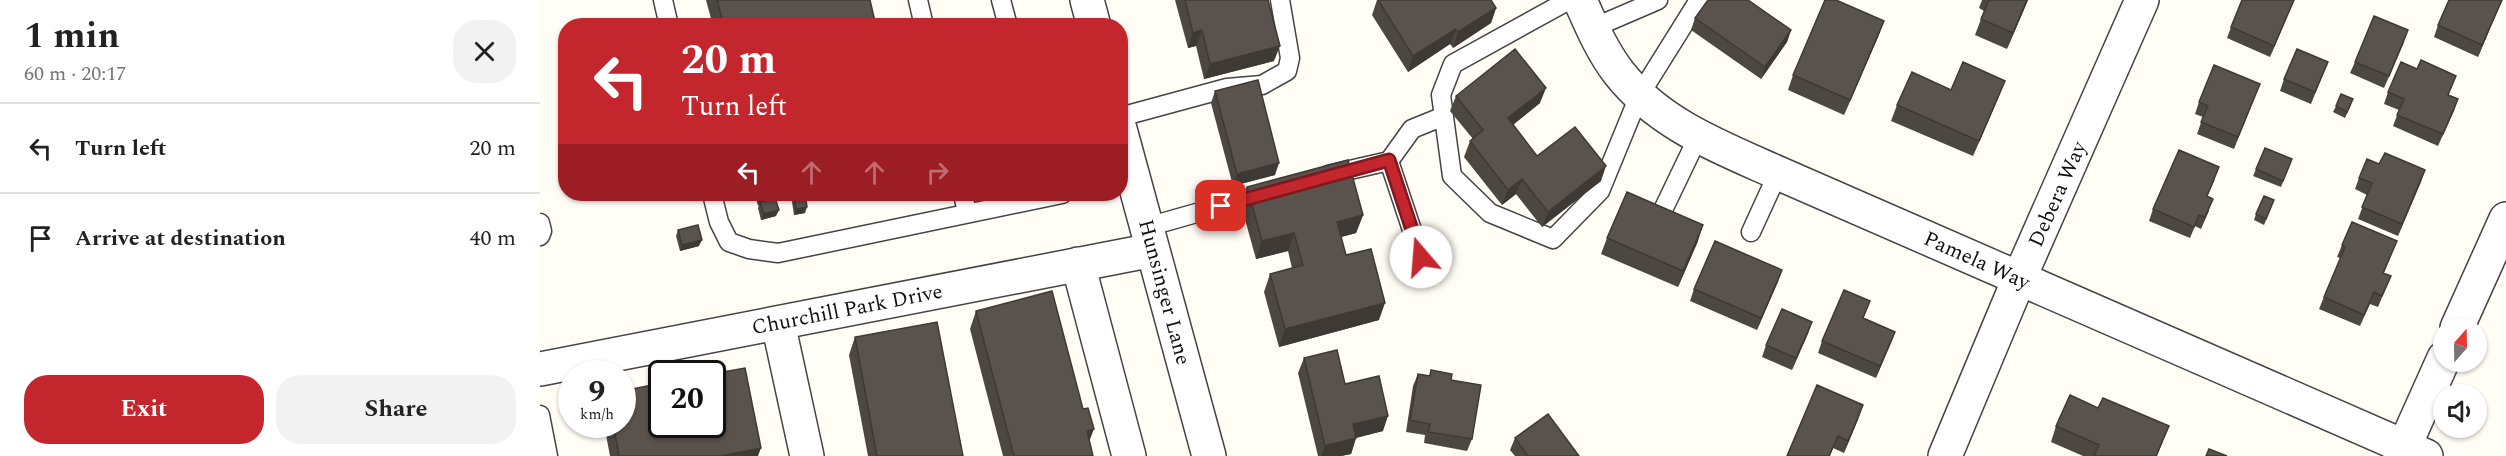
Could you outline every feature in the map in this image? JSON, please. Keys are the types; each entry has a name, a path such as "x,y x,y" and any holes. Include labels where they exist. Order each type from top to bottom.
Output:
{"street":[{"path":"1087,0 1092,18"},
{"name":"Debera Way","path":"1946,456 2019,279 2142,0"},
{"name":"Pamela Way","path":"1586,14 1618,72 1640,96 1677,126 2410,453"},
{"name":"Hunsinger Lane","path":"1128,183 1150,239 1209,456"},
{"path":"2461,318 2506,219"},
{"name":"Churchill Park Drive","path":"540,369 1078,264 1150,239"},
{"path":"1078,264 1129,456"},
{"path":"778,323 807,456"},
{"path":"2410,453 2439,372"}],"lane":[{"path":"663,0 667,18"},
{"path":"918,0 922,18"},
{"path":"1001,0 1006,18"},
{"path":"1128,115 1227,88 1262,85 1287,71 1290,58 1280,0"},
{"path":"1569,0 1453,64 1441,95 1452,176 1490,213 1554,240 1600,191 1640,96 1699,0"},
{"path":"1586,14 1658,0"},
{"path":"1313,179 1389,160 1412,129 1444,116"},
{"path":"1662,212 1698,137"},
{"path":"1389,160 1421,257"},
{"path":"1751,232 1778,173"},
{"path":"1150,239 1280,189"},
{"path":"714,201 719,222 729,242 749,249 778,253 1023,201"},
{"path":"964,201 967,213"},
{"path":"540,224 542,231 540,236"},
{"path":"540,415 548,456"}],"building":[{"path":"717,0 870,0 874,18 722,18"},
{"path":"1185,0 1268,0 1280,46 1210,64 1202,30 1193,33"},
{"path":"1378,0 1491,0 1496,8 1458,32 1456,29 1413,56"},
{"path":"1708,0 1748,0 1791,30 1765,67 1695,18"},
{"path":"1825,0 1836,0 1884,21 1850,100 1793,75"},
{"path":"1989,0 2027,0 2013,33 1981,19"},
{"path":"2242,0 2294,0 2274,46 2231,27"},
{"path":"2449,0 2502,0 2482,45 2438,25"},
{"path":"2374,16 2408,30 2389,76 2355,62"},
{"path":"1515,49 1546,88 1508,118 1537,156 1575,127 1606,166 1548,212 1522,179 1508,190 1470,141 1483,130 1456,96"},
{"path":"2297,49 2328,62 2315,92 2284,79"},
{"path":"2421,60 2456,76 2448,95 2458,99 2443,134 2397,115 2404,99 2388,92 2401,62 2417,69"},
{"path":"1963,62 2005,81 1979,141 1897,105 1912,72 1951,90"},
{"path":"2214,65 2260,84 2238,137 2201,122 2208,106 2199,102"},
{"path":"1258,80 1279,163 1237,174 1215,91"},
{"path":"2341,94 2353,99 2347,112 2336,106"},
{"path":"2265,148 2292,159 2283,181 2256,169"},
{"path":"2179,150 2219,167 2207,196 2213,199 2205,217 2199,215 2194,227 2153,209"},
{"path":"2385,153 2425,170 2402,224 2362,207 2372,183 2359,178 2367,159 2379,164"},
{"path":"1348,160 1363,215 1337,222 1346,255 1371,249 1385,303 1285,329 1270,274 1303,265 1294,233 1262,241 1247,187"},
{"path":"1627,192 1703,225 1683,271 1607,238"},
{"path":"2264,196 2274,200 2266,219 2256,214"},
{"path":"776,201 779,210 764,214 760,202"},
{"path":"795,201 806,201 807,207 796,209"},
{"path":"2352,222 2397,241 2383,273 2391,276 2382,296 2374,292 2364,315 2324,297 2345,247 2342,245"},
{"path":"698,225 702,240 682,245 678,230"},
{"path":"1715,241 1782,270 1761,318 1694,289"},
{"path":"1844,290 1870,301 1863,318 1895,332 1880,366 1822,341"},
{"path":"1052,291 1083,409 1088,408 1094,429 1087,431 1093,456 1014,456 976,311"},
{"path":"1782,309 1812,322 1796,358 1766,345"},
{"path":"937,322 963,456 877,456 855,337"},
{"path":"1337,350 1345,384 1379,376 1388,416 1353,424 1356,438 1325,446 1304,358"},
{"path":"745,368 761,448 721,456 619,456 616,438 636,438 636,388 648,386 648,438 726,438 726,371"},
{"path":"1431,370 1452,374 1451,380 1481,385 1472,439 1428,432 1430,424 1410,420 1418,374 1430,376"},
{"path":"1817,385 1863,405 1848,441 1838,436 1829,456 1787,456"},
{"path":"2070,395 2098,408 2103,398 2169,426 2156,456 2094,456 2099,445 2056,426"},
{"path":"1548,414 1579,456 1528,456 1515,438"},
{"path":"2209,449 2227,456 2206,456"}],"route":[{"path":"1221,206 1389,160 1421,257"}]}
